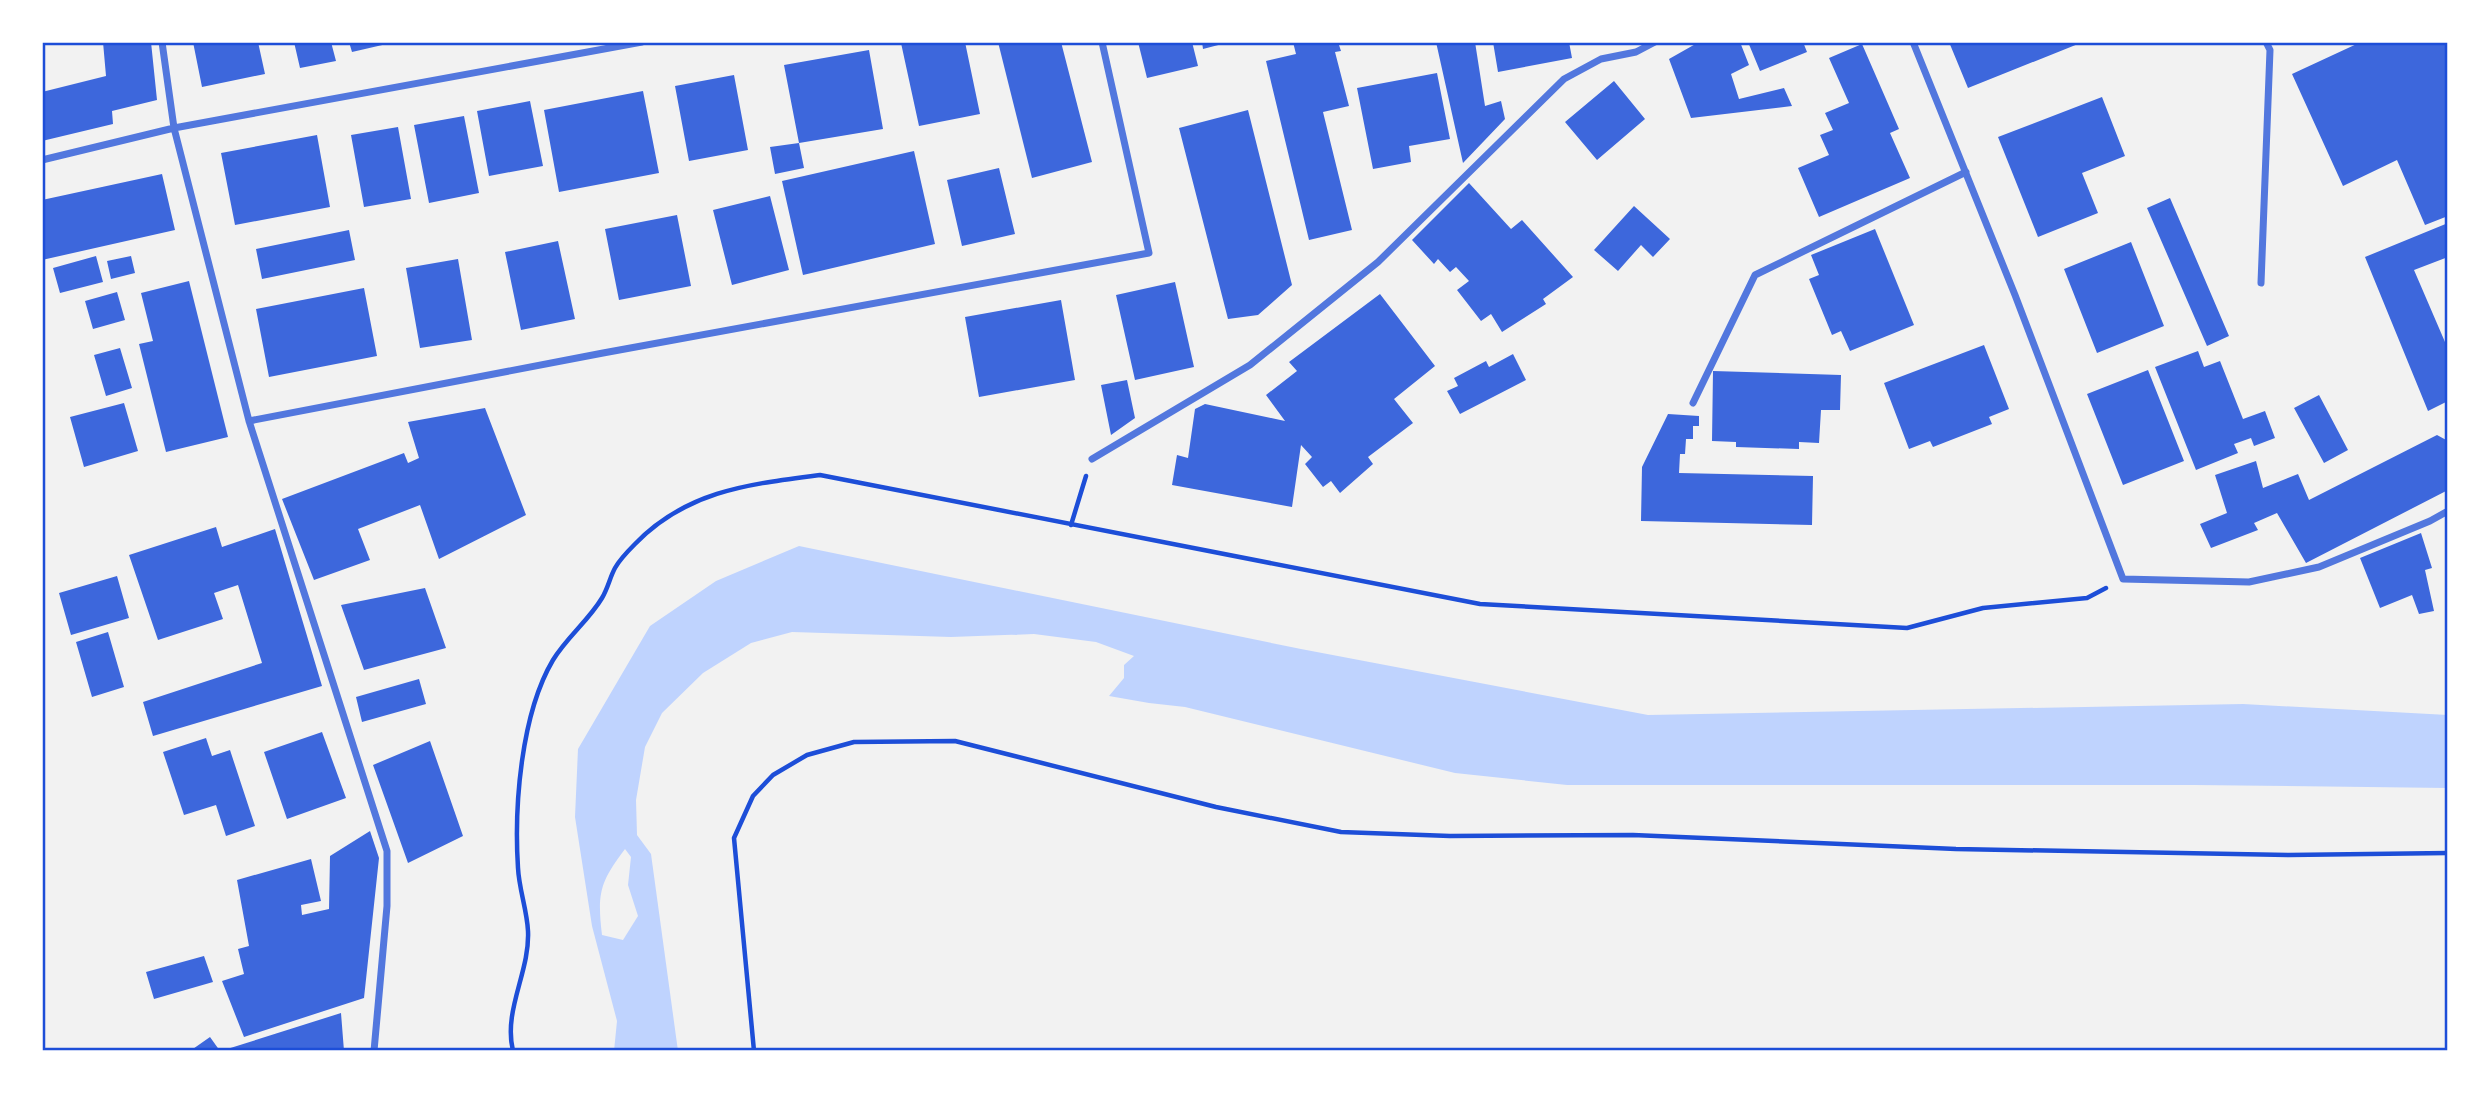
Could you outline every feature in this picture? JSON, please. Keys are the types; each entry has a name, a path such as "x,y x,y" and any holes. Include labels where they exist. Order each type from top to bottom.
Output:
{"street":[{"path":"162,42 174,128 248,421 387,851 387,906 374,1051"},
{"path":"42,160 174,128 642,42"},
{"path":"248,421 1149,253 1102,42"},
{"path":"1092,459 1250,365 1378,262 1564,79 1601,59 1636,52 1656,42"},
{"path":"1913,42 2123,579 2249,582 2319,567 2430,522 2448,511"},
{"path":"2261,282 2270,50 2266,42"},
{"path":"1692,402 1755,275 1966,172"}],"path":[{"path":"1071,525 1092,459"},
{"path":"513,1051 509,1029 526,959 528,930 518,869 522,768 539,690 552,662 570,635 602,598 615,567 647,532 677,510 729,489 820,475 1480,604 1907,628 1983,608 2087,598 2123,579"},
{"path":"754,1051 734,838 752,796 773,775 807,755 854,742 955,741 1216,807 1342,832 1450,836 1633,835 1956,849 2289,855 2448,853"}],"water":[{"path":"799,546 1301,649 1648,715 2243,704 2448,715 2448,788 2194,785 1567,785 1455,773 1185,707 1109,696 1124,678 1124,665 1134,656 1096,642 1034,634 951,637 792,632 751,643 703,673 662,713 645,747 636,800 637,835 651,854 678,1051 614,1051 617,1021 592,926 575,817 578,749 650,626 716,581","holes":["625,849 631,857 628,885 638,916 623,940 602,935 600,898 610,870"]}],"building":[{"path":"103,42 151,42 157,100 112,111 113,124 42,141 42,92 106,76"},
{"path":"193,42 258,42 265,74 202,87"},
{"path":"294,42 331,42 336,61 300,68"},
{"path":"349,42 391,42 391,43 352,52"},
{"path":"965,42 980,114 919,126 901,43"},
{"path":"998,42 1061,42 1092,162 1032,178"},
{"path":"1138,42 1192,42 1198,66 1147,78"},
{"path":"1202,42 1226,42 1226,43 1203,49"},
{"path":"1293,42 1338,42 1341,51 1335,52 1349,106 1323,112 1352,230 1309,240 1266,61 1296,54"},
{"path":"1436,42 1475,42 1485,106 1501,101 1505,119 1463,163"},
{"path":"1493,42 1569,42 1572,58 1498,72"},
{"path":"1699,42 1740,42 1749,65 1731,74 1739,99 1784,88 1792,106 1691,118 1669,59"},
{"path":"1748,42 1803,42 1807,52 1760,71"},
{"path":"1949,42 2083,42 1968,88"},
{"path":"2361,42 2448,42 2448,216 2425,225 2397,160 2343,186 2292,74"},
{"path":"1862,44 1899,129 1890,133 1910,178 1819,217 1798,168 1829,155 1820,135 1833,130 1825,113 1849,103 1829,58"},
{"path":"869,50 883,129 799,143 784,65"},
{"path":"1437,73 1450,139 1409,146 1411,162 1373,169 1357,88"},
{"path":"734,75 748,150 689,161 675,86"},
{"path":"1614,81 1645,119 1597,160 1565,122"},
{"path":"643,91 659,173 559,192 544,110"},
{"path":"2102,97 2125,156 2082,173 2098,213 2038,237 1998,137"},
{"path":"530,101 543,166 489,176 477,111"},
{"path":"1248,110 1292,285 1258,315 1228,319 1179,128"},
{"path":"464,116 479,193 429,203 414,125"},
{"path":"398,127 411,199 364,207 351,135"},
{"path":"317,135 330,207 235,225 221,153"},
{"path":"799,143 804,168 775,174 770,147"},
{"path":"914,151 935,244 803,275 782,181"},
{"path":"999,168 1015,234 962,246 947,180"},
{"path":"162,174 175,230 42,260 42,200"},
{"path":"1469,183 1511,229 1522,220 1573,277 1543,299 1546,304 1502,332 1491,314 1481,321 1457,290 1469,281 1456,267 1450,272 1438,259 1434,264 1412,240"},
{"path":"770,196 789,270 732,285 713,210"},
{"path":"2170,198 2229,336 2207,346 2147,208"},
{"path":"1634,206 1670,239 1653,257 1641,245 1618,271 1594,250"},
{"path":"677,215 691,286 619,300 605,229"},
{"path":"2448,223 2448,257 2414,270 2448,349 2448,401 2428,411 2365,257"},
{"path":"1875,229 1914,325 1850,351 1841,331 1832,335 1809,279 1819,275 1811,255"},
{"path":"349,230 355,260 262,279 256,249"},
{"path":"558,241 575,319 521,330 505,252"},
{"path":"2131,242 2164,326 2097,353 2064,269"},
{"path":"96,256 103,282 60,293 53,268"},
{"path":"131,256 135,273 111,279 107,261"},
{"path":"458,259 472,340 420,348 406,268"},
{"path":"189,281 228,437 166,452 139,344 153,341 141,293"},
{"path":"1175,282 1194,367 1135,380 1116,295"},
{"path":"364,288 377,356 269,377 256,309"},
{"path":"117,292 125,320 93,329 85,301"},
{"path":"1380,294 1435,366 1394,399 1413,423 1368,457 1373,464 1340,493 1331,481 1323,487 1305,464 1312,457 1301,445 1292,507 1172,485 1177,455 1188,458 1195,409 1205,404 1285,421 1266,395 1297,371 1289,362"},
{"path":"1061,300 1075,380 979,397 965,317"},
{"path":"1984,345 2009,409 1989,417 1992,424 1933,447 1930,441 1909,449 1884,383"},
{"path":"120,348 132,388 106,396 94,355"},
{"path":"2198,351 2204,367 2220,361 2243,419 2265,411 2275,438 2254,446 2251,438 2234,444 2238,453 2196,470 2155,367"},
{"path":"1513,354 1526,380 1460,414 1447,391 1458,386 1454,378 1486,361 1489,367"},
{"path":"2148,370 2184,461 2123,485 2087,394"},
{"path":"1713,371 1841,375 1840,410 1821,410 1819,443 1799,442 1799,449 1736,447 1736,442 1712,441"},
{"path":"1127,380 1135,418 1111,435 1101,385"},
{"path":"2319,395 2348,450 2324,463 2294,408"},
{"path":"124,403 138,451 84,467 70,417"},
{"path":"485,408 526,515 439,559 420,505 358,529 370,560 314,580 282,499 404,453 408,463 419,458 408,422"},
{"path":"1668,414 1699,416 1699,426 1693,426 1693,439 1686,439 1685,454 1680,454 1679,473 1813,476 1812,525 1641,521 1642,467"},
{"path":"2437,435 2448,441 2448,490 2306,563 2277,513 2254,523 2258,530 2211,548 2200,524 2227,513 2215,475 2256,461 2263,488 2298,474 2309,500"},
{"path":"216,527 222,547 275,529 322,686 153,736 143,702 262,663 238,585 214,593 223,619 158,640 129,555"},
{"path":"2421,533 2432,568 2425,570 2434,611 2419,614 2412,595 2380,608 2360,558"},
{"path":"117,576 129,618 71,635 59,593"},
{"path":"425,588 446,648 364,670 341,605"},
{"path":"108,632 124,687 92,697 76,642"},
{"path":"419,679 426,704 362,722 356,697"},
{"path":"322,732 346,798 287,819 264,752"},
{"path":"206,738 212,756 230,750 255,826 226,836 216,805 184,815 163,752"},
{"path":"430,741 463,836 408,863 373,765"},
{"path":"370,831 379,858 364,998 244,1037 222,981 244,974 238,949 249,946 237,880 311,859 321,901 301,905 302,915 329,909 330,856"},
{"path":"204,956 213,982 154,999 146,972"},
{"path":"341,1013 344,1051 224,1051 224,1050"},
{"path":"210,1037 220,1051 190,1051"}]}
